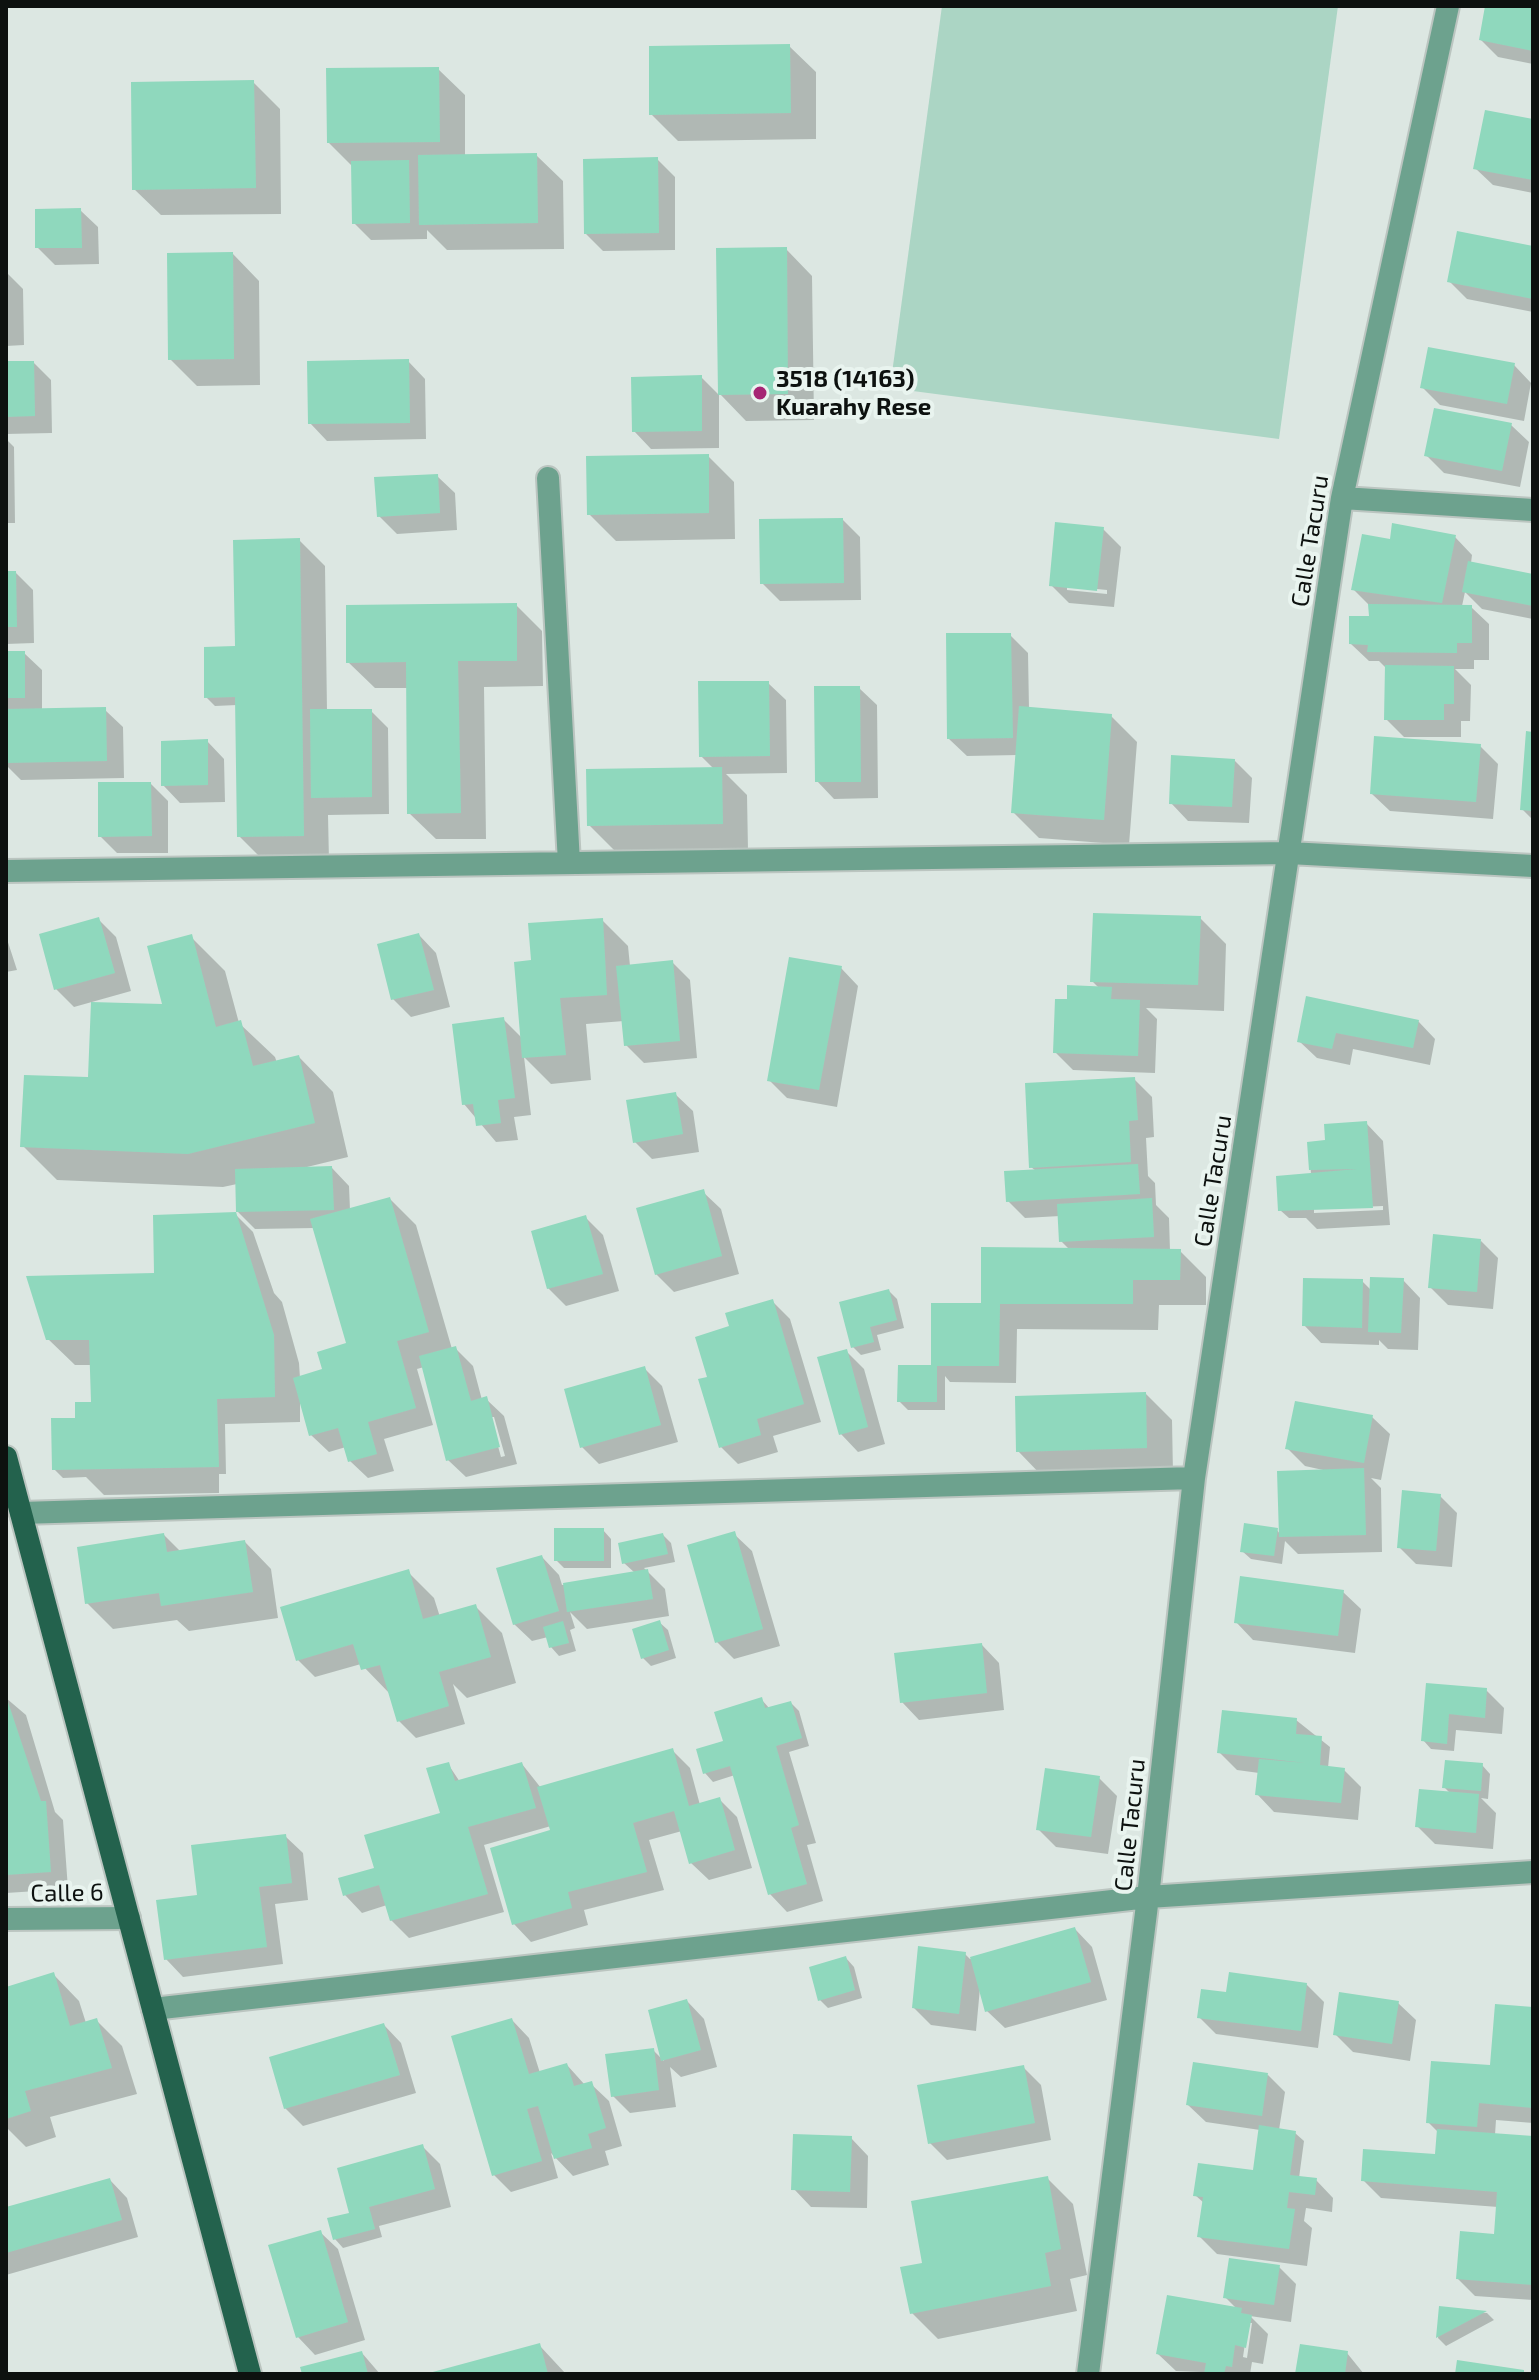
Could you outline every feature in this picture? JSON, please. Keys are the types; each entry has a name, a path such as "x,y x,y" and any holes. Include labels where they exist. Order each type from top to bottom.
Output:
{"main road":[{"path":"6,1457 250,2374"}],"street":[{"name":"Calle Tacuru","path":"1088,2374 1148,1897 1194,1478 1342,498 1448,6"},
{"path":"548,478 569,863"},
{"path":"1342,498 1533,510"},
{"path":"6,871 1289,853 1533,866"},
{"path":"21,1513 1194,1478"},
{"path":"153,2009 1148,1897 1533,1872"},
{"name":"Calle 6","path":"6,1919 129,1918"}],"green space":[{"path":"942,6 1338,6 1279,439 890,388"}],"building":[{"path":"1485,6 1533,6 1533,51 1479,40"},
{"path":"790,44 791,113 649,115 649,46"},
{"path":"439,67 440,142 327,143 326,68"},
{"path":"254,80 256,188 132,190 131,82"},
{"path":"1485,110 1533,119 1533,180 1473,169"},
{"path":"537,153 538,223 419,225 418,155"},
{"path":"658,157 659,233 584,234 583,159"},
{"path":"409,160 410,223 352,224 351,161"},
{"path":"81,208 82,248 35,248 35,209"},
{"path":"1457,231 1533,246 1533,299 1447,282"},
{"path":"787,247 788,394 718,395 716,248"},
{"path":"233,252 234,359 168,360 167,253"},
{"path":"1428,347 1515,363 1507,404 1420,388"},
{"path":"409,359 410,423 308,424 307,361"},
{"path":"6,361 34,361 35,416 6,417"},
{"path":"702,375 702,431 632,432 631,377"},
{"path":"1434,408 1512,423 1502,471 1424,456"},
{"path":"709,454 709,513 587,515 586,456"},
{"path":"438,474 440,513 377,517 374,477"},
{"path":"843,518 844,583 760,584 759,519"},
{"path":"1055,522 1104,527 1097,591 1049,586"},
{"path":"1392,523 1456,535 1442,603 1351,590 1362,534 1390,539"},
{"path":"300,538 304,836 237,837 235,697 204,698 204,647 235,646 233,540"},
{"path":"1468,561 1533,574 1533,606 1462,592"},
{"path":"6,571 16,571 17,627 6,627"},
{"path":"517,603 517,661 458,661 461,813 407,814 406,662 346,663 346,605"},
{"path":"1368,604 1472,605 1472,643 1457,643 1457,653 1367,652 1368,645 1349,644 1349,616 1369,616"},
{"path":"946,633 1011,633 1013,738 947,739"},
{"path":"6,651 25,651 25,698 6,698"},
{"path":"1385,665 1454,666 1454,704 1444,704 1444,720 1384,720"},
{"path":"698,681 769,681 770,756 699,757"},
{"path":"814,686 860,686 861,782 815,782"},
{"path":"1019,706 1112,714 1104,820 1011,813"},
{"path":"106,707 107,761 6,763 6,709"},
{"path":"310,709 372,709 372,797 311,798"},
{"path":"1526,731 1533,732 1533,811 1520,810"},
{"path":"1374,736 1481,744 1476,802 1370,794"},
{"path":"208,739 208,785 161,786 161,741"},
{"path":"1171,755 1235,759 1232,807 1169,804"},
{"path":"722,767 723,824 587,826 586,769"},
{"path":"98,782 151,782 152,836 98,837"},
{"path":"1093,913 1201,916 1198,985 1090,982"},
{"path":"99,917 115,973 54,990 39,934"},
{"path":"603,918 607,995 560,998 566,1055 522,1058 514,962 531,960 528,923"},
{"path":"419,933 434,990 391,1000 377,944"},
{"path":"192,934 216,1027 241,1020 253,1066 299,1055 315,1123 188,1154 20,1147 24,1075 88,1077 91,1002 162,1004 147,946"},
{"path":"789,957 842,966 819,1090 767,1081"},
{"path":"673,960 680,1041 624,1046 616,966"},
{"path":"1067,985 1112,987 1111,999 1140,1000 1138,1056 1053,1053 1055,999 1067,999"},
{"path":"1306,996 1419,1020 1413,1048 1336,1033 1332,1049 1297,1042"},
{"path":"504,1017 515,1098 498,1100 501,1123 476,1126 473,1104 462,1105 452,1024"},
{"path":"1135,1077 1138,1120 1129,1121 1131,1162 1029,1168 1025,1083"},
{"path":"676,1092 683,1134 633,1143 626,1100"},
{"path":"1367,1121 1373,1208 1278,1211 1276,1176 1357,1169 1309,1170 1307,1142 1325,1140 1324,1124"},
{"path":"1138,1164 1140,1194 1006,1202 1004,1171"},
{"path":"332,1166 334,1210 236,1212 235,1169"},
{"path":"704,1189 722,1256 655,1275 636,1208"},
{"path":"390,1197 429,1332 397,1341 416,1408 368,1422 377,1454 348,1462 338,1428 309,1436 293,1378 322,1369 317,1352 346,1343 310,1219"},
{"path":"1152,1198 1154,1237 1059,1242 1057,1204"},
{"path":"236,1212 274,1335 275,1397 217,1399 219,1467 52,1470 51,1418 75,1418 75,1402 91,1402 89,1340 46,1340 26,1276 154,1273 153,1215"},
{"path":"586,1215 603,1274 547,1289 531,1231"},
{"path":"1433,1234 1481,1239 1477,1292 1428,1288"},
{"path":"981,1247 1181,1249 1180,1280 1133,1280 1133,1304 1000,1304 999,1366 937,1366 937,1402 897,1402 898,1365 931,1365 931,1303 981,1303"},
{"path":"1370,1277 1404,1278 1401,1333 1368,1332"},
{"path":"1303,1278 1363,1279 1362,1328 1302,1326"},
{"path":"889,1289 897,1320 870,1327 874,1342 851,1348 839,1302"},
{"path":"773,1299 804,1404 757,1419 761,1435 719,1448 698,1379 707,1377 695,1337 729,1326 725,1313"},
{"path":"456,1346 471,1401 487,1396 500,1447 446,1461 419,1356"},
{"path":"847,1349 868,1427 839,1435 817,1357"},
{"path":"645,1366 661,1425 580,1448 564,1389"},
{"path":"1146,1392 1147,1448 1016,1452 1015,1396"},
{"path":"1295,1401 1373,1415 1364,1463 1285,1449"},
{"path":"1364,1468 1366,1535 1279,1537 1277,1471"},
{"path":"1402,1490 1441,1494 1436,1551 1397,1548"},
{"path":"1244,1523 1278,1528 1274,1556 1240,1552"},
{"path":"554,1528 604,1528 604,1561 554,1561"},
{"path":"735,1531 763,1629 715,1643 687,1545"},
{"path":"164,1533 167,1552 245,1540 253,1592 161,1606 159,1593 85,1604 77,1547"},
{"path":"663,1533 668,1554 622,1564 618,1543"},
{"path":"542,1555 559,1611 513,1625 496,1568"},
{"path":"409,1569 423,1619 476,1604 491,1657 439,1672 449,1706 397,1722 380,1665 361,1670 353,1644 296,1661 280,1607"},
{"path":"648,1569 653,1599 567,1612 563,1583"},
{"path":"1240,1576 1344,1590 1338,1636 1234,1623"},
{"path":"660,1620 669,1650 641,1659 632,1629"},
{"path":"563,1621 569,1643 549,1648 543,1627"},
{"path":"982,1643 987,1693 900,1703 894,1653"},
{"path":"1426,1683 1487,1688 1485,1718 1449,1714 1447,1744 1421,1741"},
{"path":"6,1696 41,1801 46,1801 51,1872 6,1875"},
{"path":"762,1697 765,1708 791,1701 802,1738 776,1746 799,1825 791,1828 807,1884 768,1895 730,1766 703,1774 696,1749 723,1741 714,1712"},
{"path":"1222,1710 1297,1718 1296,1734 1322,1736 1320,1765 1345,1768 1341,1803 1255,1795 1259,1759 1306,1763 1217,1753"},
{"path":"673,1748 689,1806 720,1797 735,1850 689,1864 674,1811 633,1823 647,1872 568,1892 572,1908 512,1925 490,1848 550,1830 537,1787"},
{"path":"1445,1760 1483,1763 1481,1791 1442,1788"},
{"path":"449,1762 455,1781 522,1762 536,1808 468,1827 488,1894 390,1921 379,1885 343,1896 338,1878 374,1868 364,1835 440,1813 426,1768"},
{"path":"1045,1768 1100,1776 1091,1837 1036,1830"},
{"path":"1419,1789 1479,1794 1476,1833 1415,1827"},
{"path":"286,1834 292,1883 259,1887 267,1947 164,1960 156,1900 197,1895 191,1845"},
{"path":"1075,1927 1091,1982 985,2012 970,1957"},
{"path":"918,1946 966,1952 959,2014 912,2008"},
{"path":"846,1956 855,1990 818,2001 809,1967"},
{"path":"54,1972 70,2026 97,2018 112,2068 25,2091 31,2111 6,2119 6,1987"},
{"path":"1229,1972 1307,1983 1301,2031 1197,2018 1201,1989 1226,1992"},
{"path":"1339,1992 1399,2001 1392,2044 1333,2035"},
{"path":"687,1999 701,2050 661,2061 648,2010"},
{"path":"1495,2004 1533,2007 1533,2108 1479,2103 1477,2127 1426,2123 1431,2061 1490,2065"},
{"path":"512,2018 529,2074 567,2063 574,2086 592,2081 606,2128 588,2134 592,2148 554,2159 538,2106 527,2109 542,2161 492,2176 451,2036"},
{"path":"384,2023 400,2075 284,2109 269,2057"},
{"path":"654,2048 659,2090 611,2097 605,2054"},
{"path":"1193,2062 1268,2073 1262,2116 1186,2105"},
{"path":"1024,2065 1035,2123 928,2144 917,2085"},
{"path":"1259,2125 1296,2131 1290,2175 1317,2178 1315,2195 1289,2192 1287,2208 1295,2209 1289,2249 1197,2237 1203,2197 1193,2196 1198,2163 1253,2170"},
{"path":"1437,2129 1533,2136 1533,2285 1456,2279 1460,2231 1494,2234 1497,2192 1361,2181 1363,2149 1435,2154"},
{"path":"793,2134 852,2136 850,2192 791,2190"},
{"path":"423,2144 435,2189 369,2207 375,2229 333,2240 327,2218 349,2213 337,2168"},
{"path":"1048,2176 1061,2249 1045,2253 1051,2286 910,2314 900,2267 922,2263 911,2201"},
{"path":"110,2178 122,2220 6,2253 6,2207"},
{"path":"321,2230 348,2322 296,2338 268,2245"},
{"path":"1229,2258 1280,2265 1274,2305 1223,2298"},
{"path":"1167,2295 1242,2308 1241,2313 1252,2315 1246,2348 1235,2345 1232,2367 1226,2366 1224,2374 1204,2374 1206,2363 1156,2354"},
{"path":"1439,2306 1487,2311 1436,2338"},
{"path":"540,2343 548,2374 429,2374 429,2373"},
{"path":"1300,2344 1348,2351 1345,2374 1295,2374"},
{"path":"362,2351 368,2374 302,2374 300,2367"},
{"path":"1457,2360 1524,2370 1524,2374 1455,2374"}],"place":[{"name":"3518 (14163) Kuarahy Rese","path":"760,393"}]}
